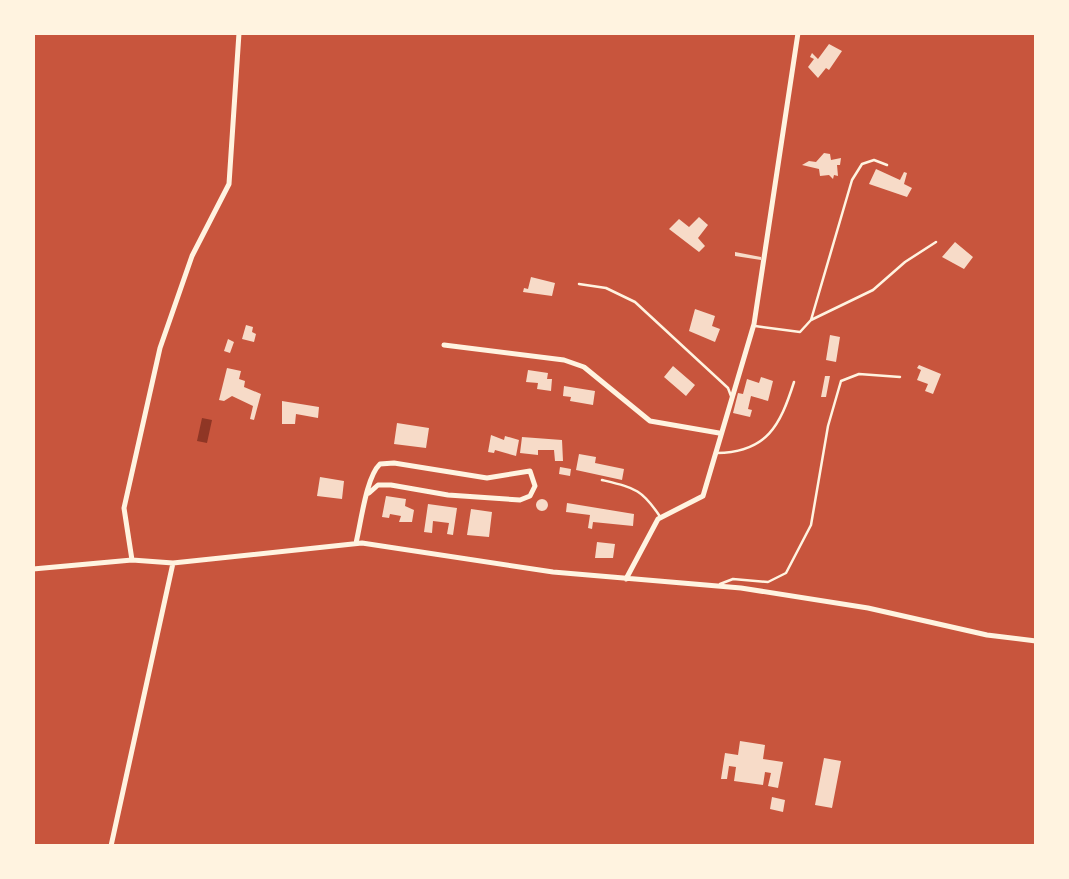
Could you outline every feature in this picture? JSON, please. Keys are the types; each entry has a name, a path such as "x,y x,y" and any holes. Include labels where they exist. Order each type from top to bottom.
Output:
{"street":[{"path":"132,560 124,508 160,348 192,256 229,184 239,33"},
{"path":"626,579 653,526 661,518 703,496 719,433 754,326 798,33"},
{"path":"444,345 564,360 584,368 650,421 719,433"},
{"path":"356,543 374,470 380,464 394,463 487,478 530,471 535,486 530,496 520,500 449,495 391,485 379,485 369,493"},
{"path":"33,569 132,560 173,563 356,543 553,572 713,587 868,608 956,629 1036,641"},
{"path":"111,846 173,563"}],"lane":[{"path":"811,320 852,180 862,164 874,160 887,165"},
{"path":"754,326 800,332 811,320 873,290 905,262 936,242"},
{"path":"579,284 606,288 635,302 728,388 732,399"},
{"path":"713,587 733,579 768,582 786,573 811,524 828,426 841,381 859,374 900,377"},
{"path":"714,453 740,453 755,447 775,428 794,382"},
{"path":"602,480 637,488 647,497 661,518"}],"shaded area":[{"path":"202,418 212,420 207,443 197,441"}],"building":[{"path":"829,44 842,51 829,70 826,68 818,78 808,67 814,59 810,57 812,53 818,59"},
{"path":"824,153 830,154 831,160 841,158 840,165 837,165 838,176 834,175 833,179 829,175 820,176 819,169 802,165 809,161 816,162"},
{"path":"876,169 900,180 904,172 907,173 904,184 912,188 907,197 869,184"},
{"path":"699,217 708,225 698,238 705,246 699,252 669,229 679,219 689,227"},
{"path":"955,242 973,257 964,269 942,257"},
{"path":"735,252 761,257 761,260 735,256"},
{"path":"531,277 555,283 552,296 523,292 524,288 528,289"},
{"path":"695,309 715,316 712,326 720,329 715,342 689,331"},
{"path":"246,325 253,327 252,332 256,334 254,342 242,339"},
{"path":"830,335 840,337 836,362 826,360"},
{"path":"228,339 234,342 230,353 224,351"},
{"path":"919,365 941,374 933,394 925,391 928,384 917,380 921,370 917,368"},
{"path":"673,366 695,385 686,396 664,377"},
{"path":"227,368 241,371 239,379 245,381 244,387 261,394 254,420 250,419 253,406 232,396 224,401 219,400"},
{"path":"528,370 548,373 547,379 552,379 551,391 537,389 538,383 526,382"},
{"path":"825,376 830,376 826,397 821,397"},
{"path":"761,377 773,381 768,401 751,396 748,409 752,410 750,417 733,413 738,393 743,394 747,379 759,383"},
{"path":"564,386 595,391 593,405 570,401 571,397 563,396"},
{"path":"282,401 319,407 318,418 296,414 295,424 282,424"},
{"path":"397,423 429,428 426,448 394,444"},
{"path":"491,435 504,440 505,436 519,440 516,456 495,450 494,453 488,452"},
{"path":"522,437 562,440 563,461 555,461 554,450 538,450 538,455 520,453"},
{"path":"579,454 596,457 595,463 624,469 622,480 576,470"},
{"path":"560,467 571,469 570,476 559,474"},
{"path":"320,477 344,481 342,499 317,496"},
{"path":"386,496 406,499 405,506 414,510 412,522 399,522 401,516 390,514 389,518 382,517"},
{"path":"537,500 547,500 547,510 537,510"},
{"path":"567,503 634,514 633,526 593,522 592,529 588,528 590,515 566,512"},
{"path":"428,504 457,508 453,535 447,534 449,523 433,521 432,533 424,532"},
{"path":"471,509 492,512 489,537 467,535"},
{"path":"597,542 615,544 613,558 595,558"},
{"path":"740,741 765,745 763,759 783,762 778,788 768,786 771,773 765,772 763,785 734,781 736,767 729,766 727,779 721,779 725,753 738,755"},
{"path":"824,758 841,761 832,808 815,805"},
{"path":"772,797 785,800 783,812 770,809"}]}
